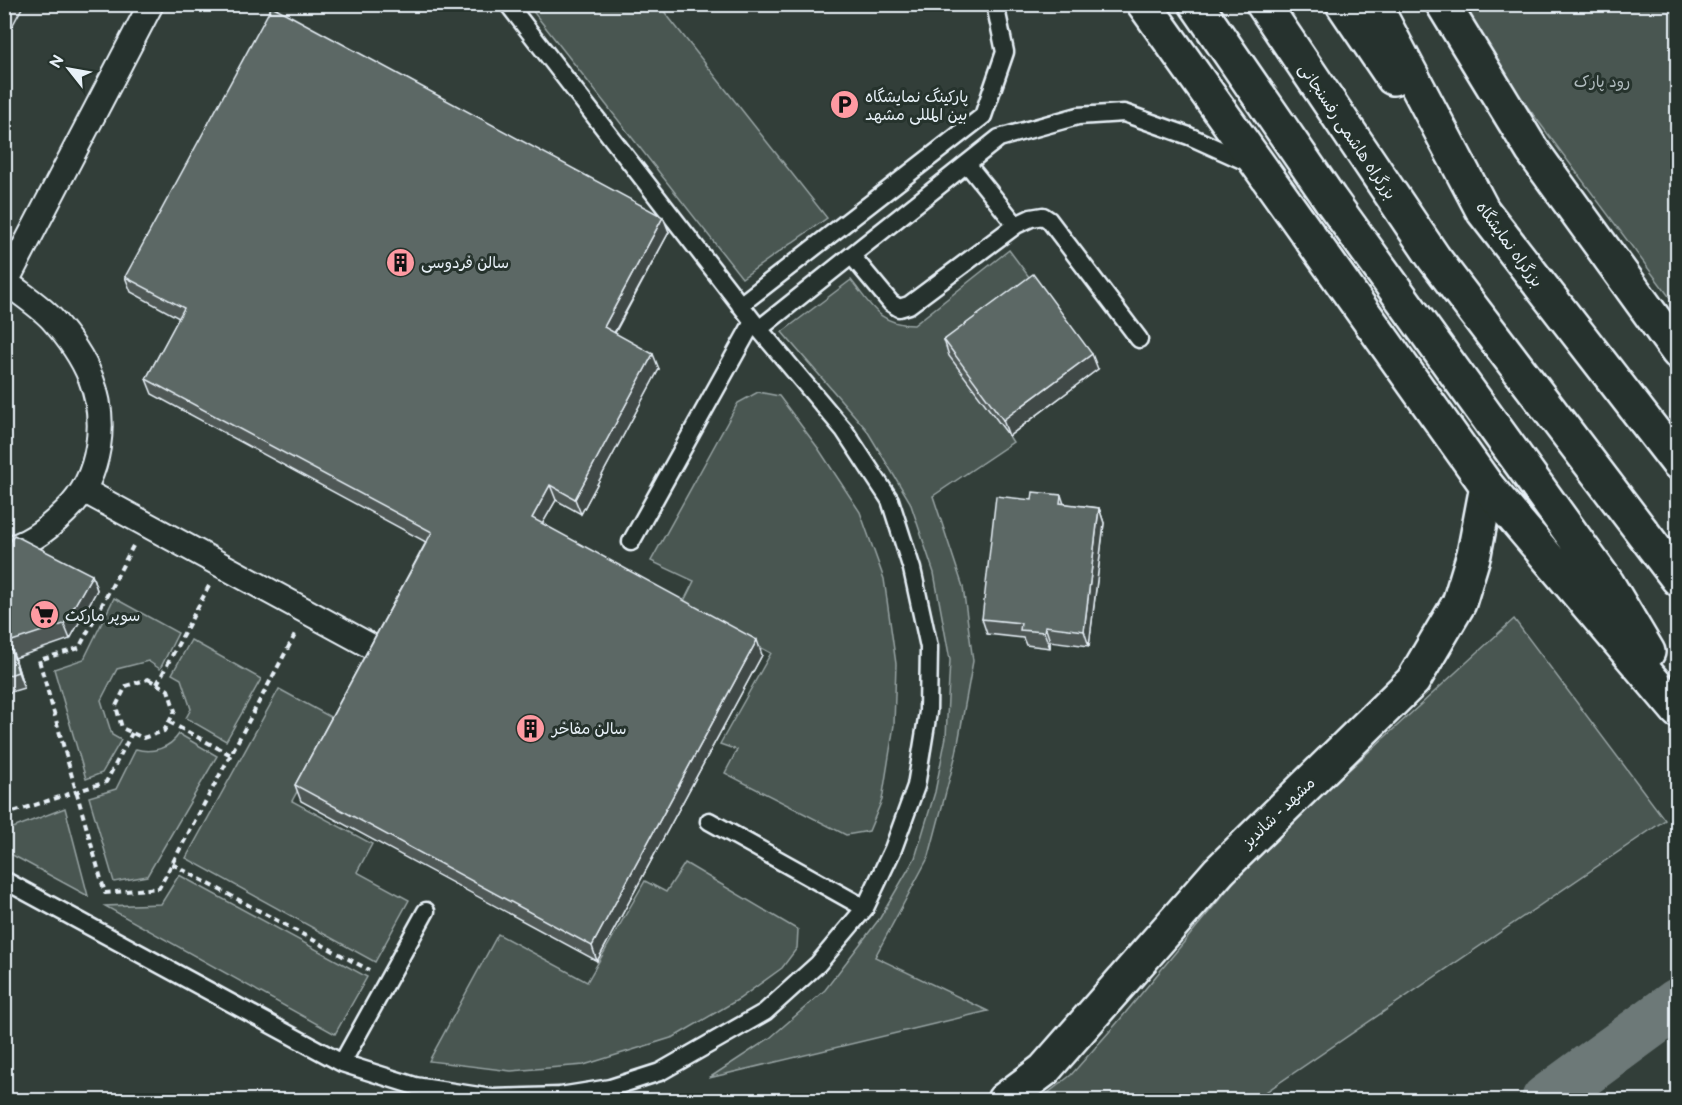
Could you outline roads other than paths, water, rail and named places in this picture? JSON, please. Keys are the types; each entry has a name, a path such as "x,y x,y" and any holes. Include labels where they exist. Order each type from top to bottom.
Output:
{"main road":[{"path":"1143,4 1487,486 1677,711"},
{"path":"1196,4 1330,199 1607,583 1677,703"},
{"name":"بزرگراه هاشمی رفسنجانی","path":"1263,4 1434,258 1677,579"},
{"path":"1342,4 1483,211"},
{"name":"بزرگراه نمایشگاه","path":"1374,4 1483,211 1677,463"},
{"path":"1443,4 1532,150 1677,352"},
{"name":"مشهد - شاندیز","path":"1004,1101 1044,1070 1219,871 1413,681 1459,603 1474,554 1487,486"}],"street":[{"path":"4,549 46,531 76,502 95,466 101,426 95,386 77,350 51,318 5,283 151,4"},
{"path":"83,490 376,649"}],"lane":[{"path":"4,880 342,1063 415,1086 492,1098 560,1096 610,1088 660,1072 765,1012 818,964 865,908 893,849 916,786 928,712 929,647 912,568 890,500 844,430 756,326 507,4"},
{"path":"740,305 983,116 1005,52 995,4"},
{"path":"630,542 756,326 852,256 999,138 1078,116 1124,113 1189,136 1260,168"},
{"path":"983,116 999,138"},
{"path":"967,164 1016,225"},
{"path":"852,256 891,303 899,308 909,305 1016,225 1031,218 1043,216 1049,220 1138,339"},
{"path":"709,821 865,908"},
{"path":"342,1063 426,911"}],"waterway":[{"path":"1546,1100 1678,1003"}],"place":[{"name":"پارکینگ نمایشگاه بین المللی مشهد","path":"844,105"},
{"name":"سالن فردوسی","path":"400,262"},
{"name":"سوپر مارکت","path":"44,615"},
{"name":"سالن مفاخر","path":"531,728"}],"park label":[{"name":"رود پارک","path":"1602,81"}]}
